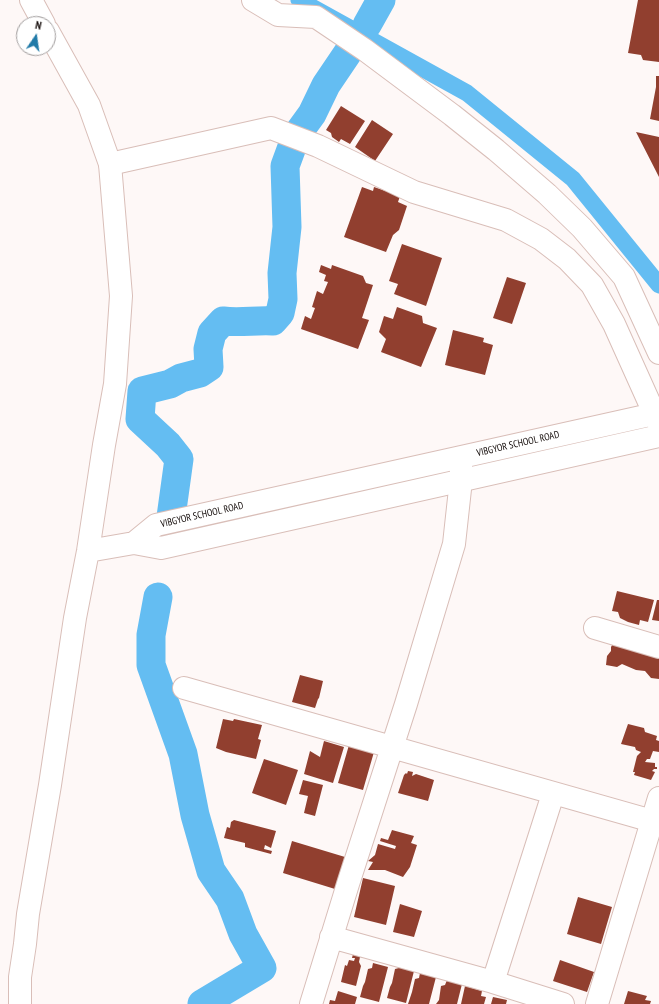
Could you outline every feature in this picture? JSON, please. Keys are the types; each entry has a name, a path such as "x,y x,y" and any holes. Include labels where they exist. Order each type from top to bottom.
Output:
{"street":[{"path":"31,0 40,16"},
{"path":"253,0 278,15 316,17 365,50 452,115 496,150 547,194 582,228 624,277 659,353"},
{"path":"20,1004 20,977 28,914 51,777 75,618 88,551 115,384 121,296 110,164 89,105 56,45"},
{"path":"110,164 271,128 318,146 414,192 506,220 541,239 567,259 592,286 614,324 657,417"},
{"name":"VIBGYOR SCHOOL ROAD","path":"134,543 156,525 461,457 657,417"},
{"path":"88,551 134,543 161,548 659,436"},
{"path":"311,1004 392,748 454,544 461,480 461,457"},
{"path":"595,628 659,647"},
{"path":"184,688 656,823"},
{"path":"493,982 554,794"},
{"path":"597,1004 656,823 659,798"},
{"path":"331,937 493,982 562,1004"}],"building":[{"path":"638,0 659,0 659,62 643,60 641,55 628,53"},
{"path":"656,76 659,76 659,121 650,119 656,87"},
{"path":"341,106 365,121 350,144 341,139 339,142 326,130"},
{"path":"372,120 393,134 375,161 355,147"},
{"path":"636,132 659,137 659,177"},
{"path":"362,187 373,191 374,187 400,196 398,202 407,206 399,230 393,235 386,252 344,237"},
{"path":"402,244 442,258 426,306 394,294 398,284 389,281"},
{"path":"321,265 331,269 332,265 363,276 366,283 373,285 362,318 369,320 358,349 301,329 305,316 311,319 315,308 312,307 317,291 323,294 328,282 324,281 326,275 319,272"},
{"path":"507,277 526,283 512,324 493,318"},
{"path":"397,307 422,316 423,323 437,328 421,367 381,352 386,339 379,332 384,316 393,319"},
{"path":"453,330 484,338 483,342 493,345 485,375 445,365"},
{"path":"617,591 654,600 648,622 640,620 639,625 628,622 620,618 618,612 612,611"},
{"path":"657,600 659,600 659,621 652,620"},
{"path":"615,640 659,653 659,679 651,678 645,671 636,670 622,664 617,667 606,665 607,656 611,651 611,647"},
{"path":"300,675 323,681 315,708 292,702"},
{"path":"223,719 233,721 234,719 262,725 258,739 261,740 256,759 226,752 216,748"},
{"path":"628,724 644,728 645,732 657,736 656,740 659,741 659,752 653,751 650,759 647,759 645,762 655,763 655,767 657,767 657,769 652,771 655,772 651,780 634,775 635,772 633,772 637,756 641,752 636,750 635,747 621,744"},
{"path":"324,741 344,747 333,783 304,774 310,751 320,757"},
{"path":"349,745 374,752 363,790 338,783"},
{"path":"264,759 298,770 286,805 252,793"},
{"path":"408,771 413,772 412,776 416,774 434,780 428,801 398,793 404,775 406,773 407,774"},
{"path":"303,780 323,785 315,816 304,813 308,796 299,794"},
{"path":"234,820 276,831 271,848 265,845 264,849 272,851 271,854 245,847 245,843 224,838 227,827 230,828 231,822"},
{"path":"392,830 414,836 411,843 417,845 410,867 403,877 385,870 368,870 373,862 368,861 375,855 378,844 395,849 396,846 380,841 381,838 388,840"},
{"path":"292,841 345,857 335,889 283,873"},
{"path":"363,878 395,886 386,925 354,917"},
{"path":"578,897 612,907 601,944 567,934"},
{"path":"400,904 422,911 414,937 393,932"},
{"path":"354,950 367,952 366,958 360,957 359,962 361,966 356,986 341,982 345,965 347,966 349,960 354,961 355,958 352,958"},
{"path":"560,960 594,972 587,992 553,981"},
{"path":"373,963 388,967 379,1002 360,997 368,969 372,968"},
{"path":"400,963 415,967 406,1003 387,998 395,969 399,968"},
{"path":"420,973 436,977 429,1004 408,1004 415,979 419,978"},
{"path":"447,980 462,984 457,1004 436,1004 439,1000 441,986 445,985"},
{"path":"465,986 482,991 481,996 486,997 484,1004 461,1004"},
{"path":"338,991 357,997 355,1004 329,1004 330,1000 335,1001"},
{"path":"628,991 647,996 645,1000 651,1001 650,1004 624,1004"},
{"path":"493,997 507,1000 506,1004 491,1004"}],"waterway":[{"path":"299,0 467,93 573,179 659,285"},
{"path":"367,25 381,0"},
{"path":"171,517 179,459 168,445 140,419 142,391 170,384 181,378 200,373 209,367 208,349 212,333 223,321 273,321 280,313 283,299 282,273 287,227 285,166 296,136 312,114 326,85 349,51"},
{"path":"158,597 151,635 151,665 183,754 195,815 211,871 230,899 243,934 262,968 202,1004"}]}
